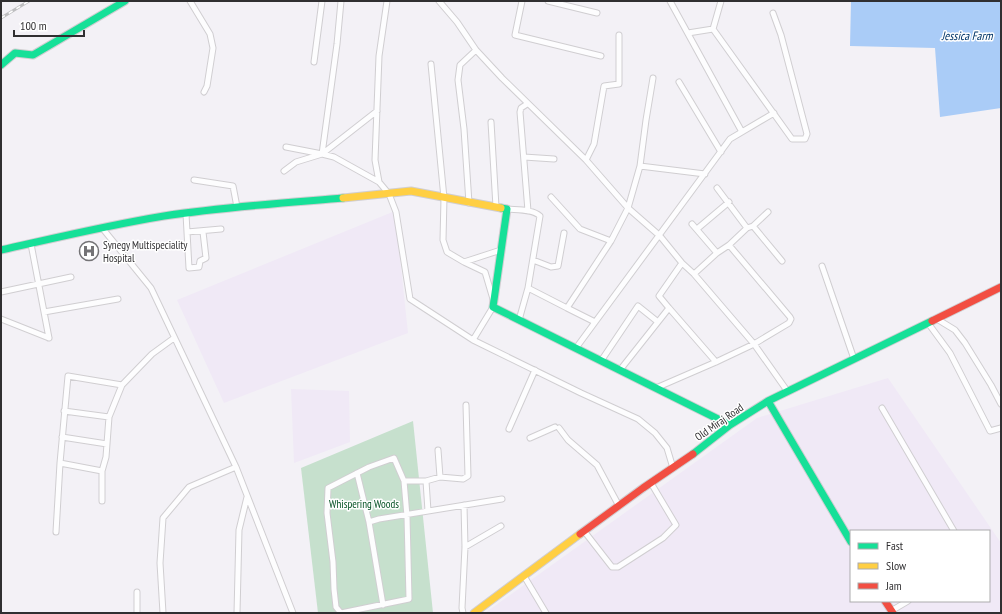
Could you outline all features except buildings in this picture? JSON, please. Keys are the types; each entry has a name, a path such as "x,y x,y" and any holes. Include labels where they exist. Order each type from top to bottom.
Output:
{"street":[{"path":"1,65 15,53 33,55 126,1"},
{"path":"190,1 210,34 213,48 207,86 204,92"},
{"path":"314,62 322,1"},
{"path":"322,154 337,44 341,1"},
{"path":"387,1 379,56 375,160 380,182 389,194 396,212 410,299 474,340 638,419 655,433 667,448 673,468"},
{"path":"439,1 457,22 476,50 527,104 586,160 628,208 660,236 682,263 694,274 699,282 754,344 788,392"},
{"path":"522,1 515,35 601,56"},
{"path":"548,1 597,13"},
{"path":"670,1 742,132"},
{"path":"713,29 722,1"},
{"path":"713,29 792,139 805,139 807,134 800,104 781,35 773,13"},
{"path":"688,33 713,29"},
{"path":"586,160 594,144 604,86 619,84 620,36"},
{"path":"469,203 464,129 458,80 460,65 476,50"},
{"path":"431,64 444,198 443,240 447,252 485,272 493,304 519,320 730,425"},
{"path":"567,308 611,241 628,208 640,166 653,78"},
{"path":"679,82 721,152"},
{"path":"527,104 521,108 520,112 528,211"},
{"path":"284,171 296,162 322,154 377,111"},
{"path":"576,348 730,139 774,113"},
{"path":"491,122 496,207"},
{"path":"286,147 334,157 380,182"},
{"path":"524,158 554,159"},
{"path":"640,166 705,174"},
{"path":"194,180 233,186 237,207"},
{"path":"717,188 747,228"},
{"path":"1,250 103,228 186,214 237,207 411,191 469,203 528,211 540,216 528,288 519,320"},
{"path":"551,197 580,229 611,241"},
{"path":"697,229 729,202"},
{"path":"474,340 493,304 507,209"},
{"path":"694,274 717,253 729,245 747,228 753,226 768,212"},
{"path":"186,214 189,268 200,267 200,261 206,258 203,232"},
{"path":"692,224 717,253"},
{"path":"753,226 782,260"},
{"path":"103,228 151,288 236,467 293,613"},
{"path":"187,232 221,229"},
{"path":"533,260 551,267 558,266 564,233"},
{"path":"1,319 49,338 31,244"},
{"path":"656,388 754,344 789,322 791,319 729,245"},
{"path":"464,262 501,250"},
{"path":"682,263 659,296 716,362"},
{"path":"822,266 854,359"},
{"path":"1,292 71,277"},
{"name":"Old Miraj Road","path":"474,613 730,425 768,402 1001,287"},
{"path":"528,288 595,322"},
{"path":"44,312 118,300"},
{"path":"601,361 638,306 658,322"},
{"path":"620,370 669,308"},
{"path":"937,318 956,330 965,342 1001,404"},
{"path":"928,323 950,353 990,431 1001,428"},
{"path":"102,501 102,471 106,457 109,417 122,385 152,354 174,338"},
{"path":"509,429 535,370"},
{"path":"56,532 64,411 68,376 122,385"},
{"path":"768,402 850,540"},
{"path":"404,481 426,481 440,477 463,479 468,476 466,405"},
{"path":"882,408 953,530"},
{"path":"64,411 109,417"},
{"path":"530,438 557,428 568,440 597,465 619,506"},
{"path":"62,437 107,444"},
{"path":"438,450 440,477"},
{"path":"394,458 404,481 407,516 409,599 341,613 336,607 327,513 328,488 357,473 394,458"},
{"path":"60,463 102,471"},
{"path":"163,613 160,563 163,518 189,487 236,467"},
{"path":"357,473 369,522 382,604"},
{"path":"426,481 428,511"},
{"path":"584,531 612,568 618,567 662,538 676,525 651,483"},
{"path":"237,613 239,530 247,496"},
{"path":"369,522 379,519 407,516 428,511 502,499"},
{"path":"463,613 465,547 464,506"},
{"path":"465,547 501,526"},
{"path":"524,576 546,613"},
{"path":"137,592 137,613"},
{"path":"887,602 892,612 907,602"}],"shaded area":[{"path":"395,211 408,333 224,403 177,300"},
{"path":"888,378 1001,543 1001,613 485,613 757,418"},
{"path":"291,389 349,391 350,442 294,463"}],"green space":[{"name":"Whispering Woods","path":"413,421 433,613 318,613 301,468"}],"water":[{"name":"Jessica Farm","path":"851,1 1001,1 1001,108 940,117 935,48 850,46"}],"railway":[{"path":"1,18 29,1"}],"traffic: fast":[{"path":"1,65 15,53 33,55 125,1"},
{"path":"1,250 164,216 231,208 343,198"},
{"path":"501,208 507,209 493,307 730,425"},
{"path":"693,454 730,425 768,401 932,321"},
{"path":"768,401 850,540"}],"traffic: slow":[{"path":"343,198 411,191 501,208"},
{"path":"474,613 580,534"}],"traffic: jam":[{"path":"932,321 1001,287"},
{"path":"580,534 693,454"},
{"path":"886,602 893,613"}],"place":[{"name":"Synegy Multispeciality Hospital","path":"89,251"}]}
